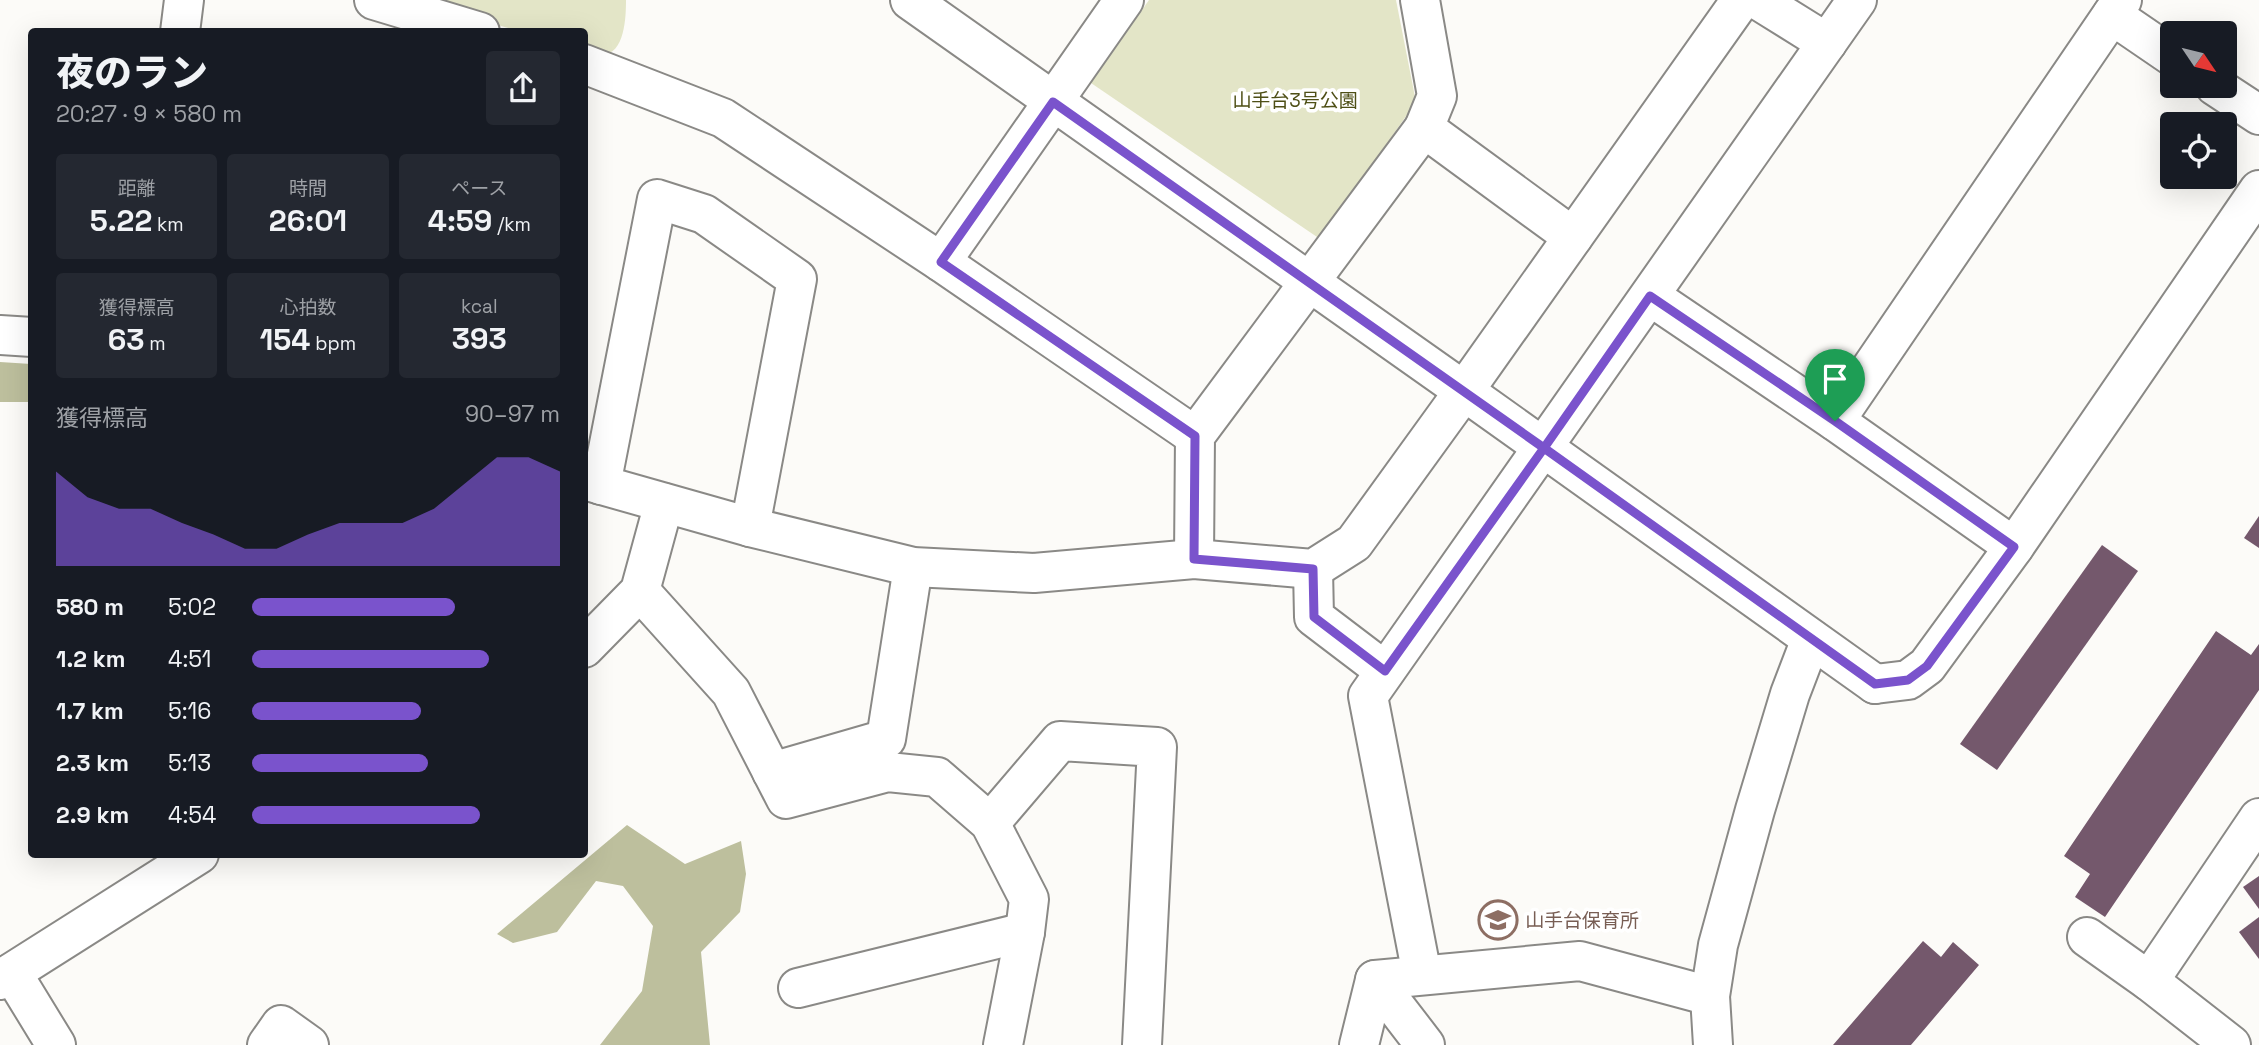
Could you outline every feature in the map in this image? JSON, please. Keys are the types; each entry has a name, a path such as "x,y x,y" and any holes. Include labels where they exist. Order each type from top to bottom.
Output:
{"street":[{"path":"180,28 184,0"},
{"path":"372,28 375,0 467,28"},
{"path":"910,0 1875,684 1908,680 1927,666 2014,547 2259,190"},
{"path":"941,262 1124,0"},
{"path":"1194,559 1195,436 1424,128 1437,96 1420,0"},
{"path":"750,527 797,279 704,214 657,199 593,483 750,527 913,568 1034,573 1194,559 1313,569 1354,543 1741,0"},
{"path":"1758,0 1827,43"},
{"path":"1422,975 1368,696 1857,0"},
{"path":"1835,421 2117,8 2160,46"},
{"path":"588,66 723,118 941,262 1195,436"},
{"path":"2234,98 2259,115"},
{"path":"1424,128 1573,237"},
{"path":"1650,296 1835,421 2014,547"},
{"path":"0,335 28,337"},
{"path":"588,644 640,591 664,503"},
{"path":"772,772 886,739 913,568"},
{"path":"1313,569 1314,617 1385,671"},
{"path":"640,591 731,692 786,799 888,772 937,778 990,822 1029,898 1003,1045"},
{"path":"1708,1043 1710,996 1718,945 1790,694 1811,639"},
{"path":"990,822 1060,741 1157,747 1142,1045"},
{"path":"2149,981 2259,818"},
{"path":"56,1045 6,976 193,858"},
{"path":"798,988 1025,932"},
{"path":"2087,937 2231,1045"},
{"path":"1375,980 1580,961 1710,996"},
{"path":"1359,1045 1375,980"},
{"path":"1375,980 1425,1045"},
{"path":"267,1045 281,1025 309,1045"}],"green space":[{"path":"408,0 626,0 623,34 610,53 600,55 588,51 588,28 508,28"},
{"name":"山手台3号公園","path":"1149,0 1396,0 1416,102 1320,239 1091,83"},
{"path":"0,362 28,364 28,402 0,402"},
{"path":"627,825 685,864 741,841 746,874 740,912 701,952 710,1045 600,1045 642,991 653,926 623,886 596,881 557,932 513,943 497,934"}],"building":[{"path":"2259,516 2259,548 2244,538"},
{"path":"2102,545 2138,571 1997,770 1960,744"},
{"path":"2216,631 2251,655 2259,644 2259,690 2105,917 2075,897 2090,874 2064,856"},
{"path":"2259,876 2259,909 2243,887"},
{"path":"2259,917 2259,959 2239,932"},
{"path":"1923,941 1941,957 1953,942 1979,965 1911,1045 1833,1045"}],"place":[{"name":"山手台保育所","path":"1498,920"}],"route":[{"path":"1835,421 1650,296 1544,448 1053,102 941,262 1195,436 1194,559 1313,569 1314,617 1385,671 1544,448 1875,684 1908,680 1927,666 2014,547 1835,421"}]}
